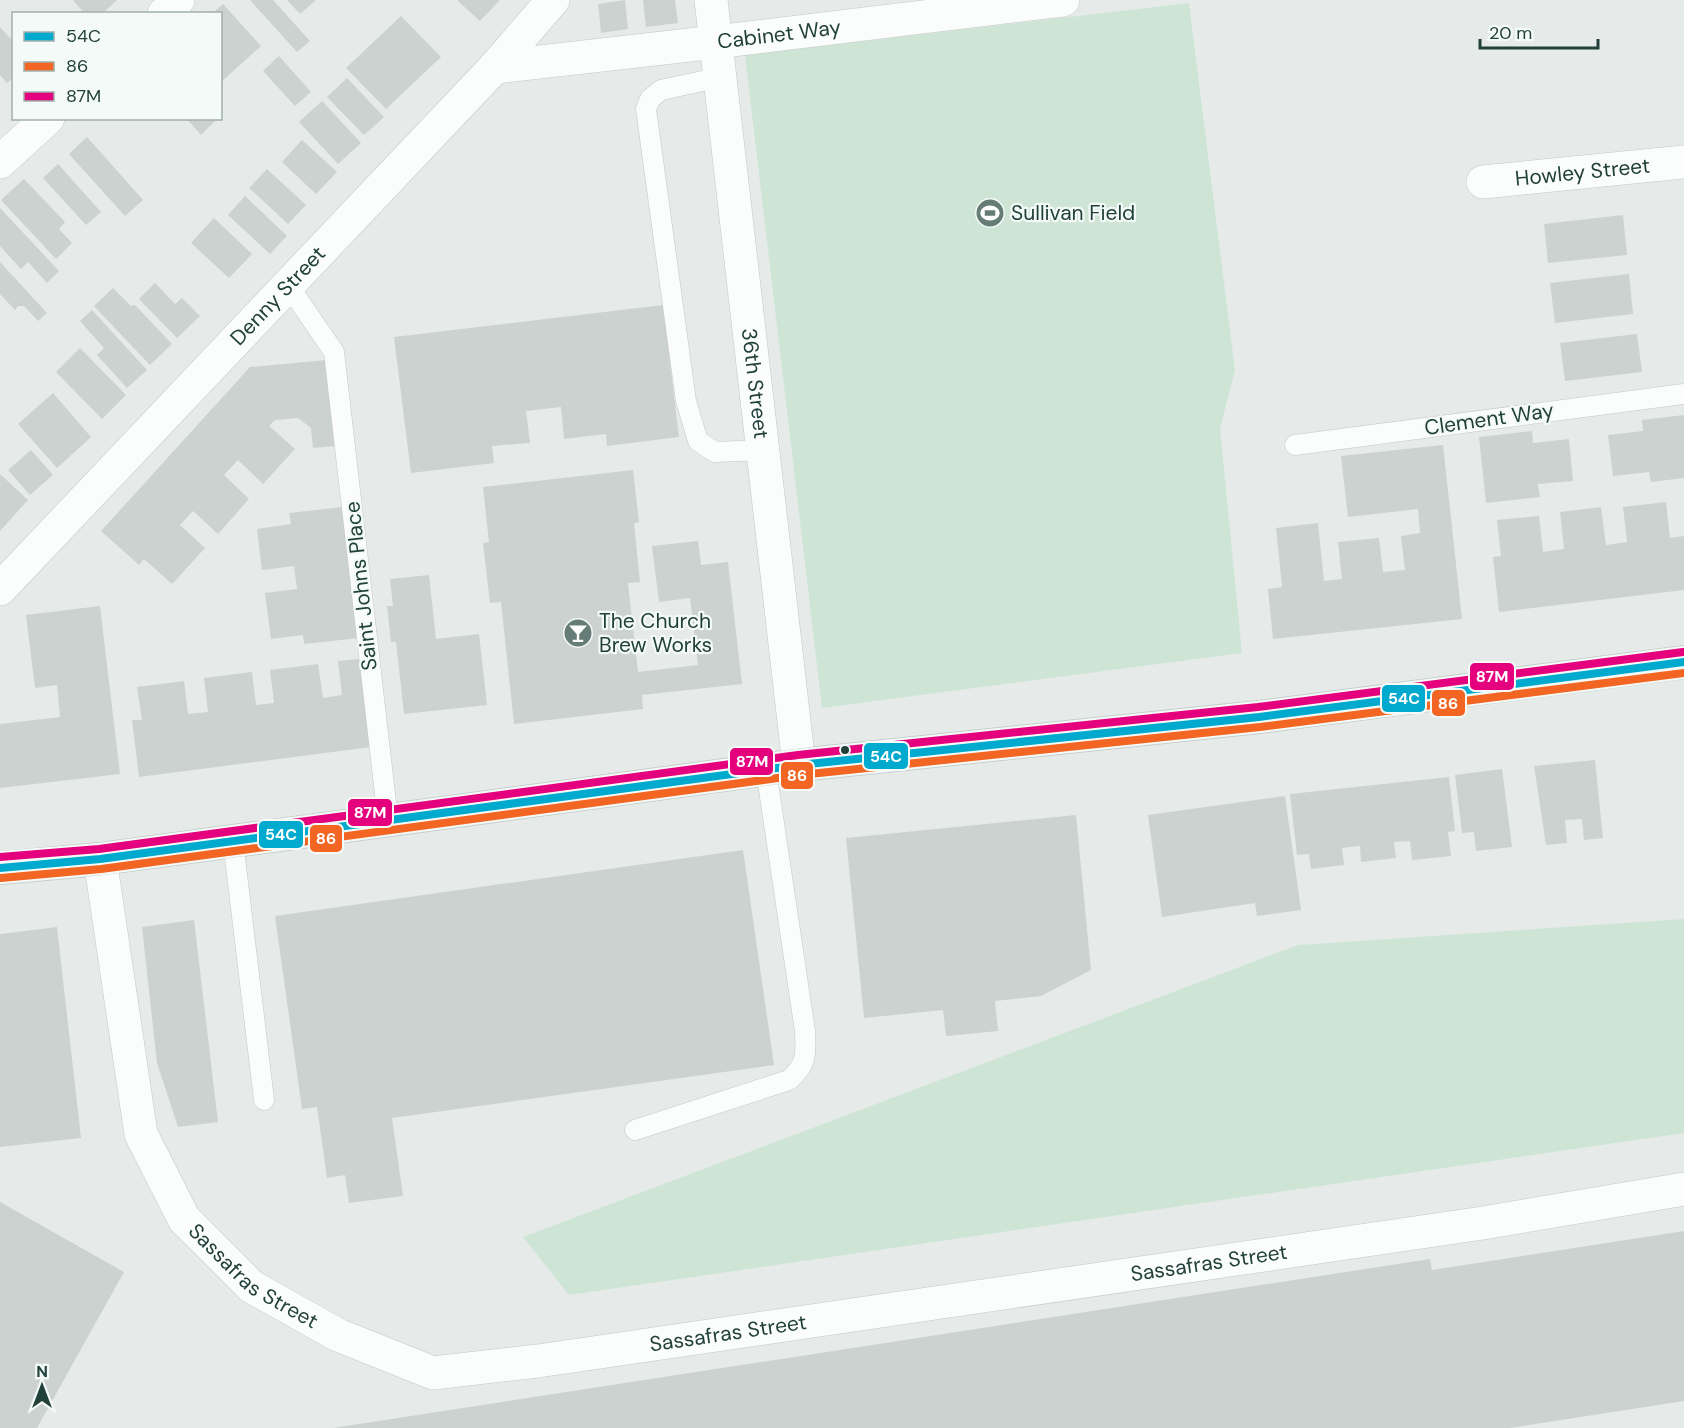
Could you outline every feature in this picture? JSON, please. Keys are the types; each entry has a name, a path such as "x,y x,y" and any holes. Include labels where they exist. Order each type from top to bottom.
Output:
{"main road":[{"path":"0,868 100,859 799,765 1259,717 1684,662"}],"street":[{"path":"166,12 178,0"},
{"name":"Denny Street","path":"0,590 495,67 553,0"},
{"name":"36th Street","path":"711,0 799,765"},
{"name":"Cabinet Way","path":"495,67 1063,0"},
{"path":"0,162 46,120"},
{"name":"Howley Street","path":"1483,182 1684,162"},
{"name":"Sassafras Street","path":"100,859 141,1134 184,1219 252,1287 338,1335 433,1373 549,1359 1471,1225 1684,1189"}],"lane":[{"path":"721,77 661,90 650,99 646,109 686,401 698,441 715,452 763,450"},
{"name":"Saint Johns Place","path":"288,285 334,351 388,820"},
{"name":"Clement Way","path":"1295,445 1684,394"},
{"path":"635,1130 789,1080 800,1070 806,1053 805,1031 766,770"},
{"path":"233,841 264,1100"}],"green space":[{"name":"Sullivan Field","path":"1189,3 1235,370 1220,428 1242,653 822,708 745,55"},
{"path":"1684,919 1684,1133 569,1295 523,1237 1298,945"}],"building":[{"path":"73,0 117,0 104,12 83,12"},
{"path":"250,0 273,0 310,41 297,52"},
{"path":"287,0 316,0 300,14"},
{"path":"457,0 500,0 480,21"},
{"path":"625,0 628,29 601,33 598,4"},
{"path":"643,0 675,0 678,23 646,27"},
{"path":"223,4 261,46 222,81 222,12 214,12"},
{"path":"401,16 441,57 386,109 346,68"},
{"path":"0,27 12,40 12,79 7,83 0,75"},
{"path":"279,56 311,92 295,106 263,71"},
{"path":"347,78 384,117 364,135 327,97"},
{"path":"322,101 361,143 338,164 299,122"},
{"path":"188,120 216,120 201,135"},
{"path":"87,137 143,200 125,216 69,154"},
{"path":"302,140 337,172 316,194 282,162"},
{"path":"58,164 101,212 86,225 43,178"},
{"path":"267,169 306,205 288,224 249,188"},
{"path":"24,179 65,222 59,229 72,243 56,259 1,200"},
{"path":"245,196 287,236 270,254 228,215"},
{"path":"0,208 59,271 47,283 28,262 21,269 0,246"},
{"path":"1623,215 1627,255 1548,263 1544,224"},
{"path":"214,218 252,254 229,278 191,243"},
{"path":"0,262 47,313 38,321 24,306 18,306 15,310 0,294"},
{"path":"1629,274 1633,314 1555,323 1550,283"},
{"path":"155,283 175,304 182,298 200,316 177,338 139,299"},
{"path":"113,288 131,306 135,305 172,344 150,365 94,306"},
{"path":"663,305 679,437 607,446 606,434 564,439 561,407 526,411 530,443 492,446 494,463 411,473 394,337"},
{"path":"92,310 147,370 127,388 97,355 104,348 80,321"},
{"path":"1637,334 1642,372 1565,381 1560,343"},
{"path":"80,348 126,395 102,419 56,372"},
{"path":"327,360 335,446 313,448 311,428 298,418 275,420 269,426 295,449 263,484 238,460 224,475 249,499 218,534 193,511 180,525 205,548 172,584 144,559 139,565 101,531 250,367"},
{"path":"53,393 91,437 57,468 18,424"},
{"path":"1684,415 1684,478 1651,482 1649,472 1613,476 1608,435 1643,431 1642,420"},
{"path":"1532,431 1533,443 1569,439 1573,481 1538,484 1540,497 1486,503 1479,437"},
{"path":"1443,445 1462,619 1273,639 1268,589 1282,587 1276,528 1318,523 1324,581 1342,579 1338,542 1379,538 1383,572 1405,570 1401,536 1420,533 1418,509 1348,517 1341,456"},
{"path":"31,450 53,475 30,495 8,470"},
{"path":"633,470 639,522 634,523 640,582 628,583 638,672 698,665 690,598 659,602 652,546 698,541 701,565 728,562 742,684 642,695 643,709 514,724 501,602 490,603 483,543 489,542 483,487"},
{"path":"0,474 28,500 0,531"},
{"path":"1666,502 1670,538 1684,536 1684,590 1499,612 1493,557 1501,556 1497,520 1539,516 1543,552 1564,549 1560,512 1601,507 1606,545 1627,542 1623,507"},
{"path":"343,507 359,638 304,644 303,635 271,639 265,593 297,589 294,566 262,570 257,529 291,524 289,513"},
{"path":"429,575 436,639 479,634 487,705 404,714 396,642 391,642 387,606 393,606 390,579"},
{"path":"100,606 120,774 0,788 0,724 60,717 57,685 35,688 26,615"},
{"path":"359,659 371,747 139,777 132,720 142,720 137,687 184,681 188,714 208,712 204,678 252,672 256,705 274,703 270,670 318,664 323,698 342,695 338,661"},
{"path":"1595,760 1603,838 1584,840 1582,819 1565,820 1567,843 1546,845 1534,766"},
{"path":"1502,769 1512,847 1476,851 1474,832 1462,833 1455,775"},
{"path":"1449,777 1455,831 1448,832 1451,856 1412,860 1410,841 1394,842 1396,858 1361,862 1360,846 1342,848 1344,865 1311,869 1309,854 1297,855 1290,794"},
{"path":"1285,796 1301,910 1257,916 1255,903 1162,917 1148,815"},
{"path":"1076,815 1091,970 1041,996 995,1001 998,1031 946,1036 943,1010 864,1018 846,838"},
{"path":"743,850 774,1065 392,1118 403,1196 349,1203 345,1175 327,1178 317,1107 302,1109 275,916"},
{"path":"194,920 218,1122 178,1127 157,1063 142,927"},
{"path":"57,927 81,1138 0,1147 0,934"},
{"path":"0,1202 124,1272 37,1428 0,1428"},
{"path":"1684,1231 1684,1401 1510,1428 333,1428 1430,1259 1432,1270"}],"transit line":[{"name":"87M","path":"0,857 99,849 798,755 1258,707 1683,652"},
{"name":"54C","path":"0,868 100,859 799,765 1259,717 1684,662"},
{"name":"86","path":"1,878 101,869 800,775 1260,727 1684,673"}],"place":[{"name":"Sullivan Field","path":"990,213"},
{"name":"The Church Brew Works","path":"578,633"}]}
